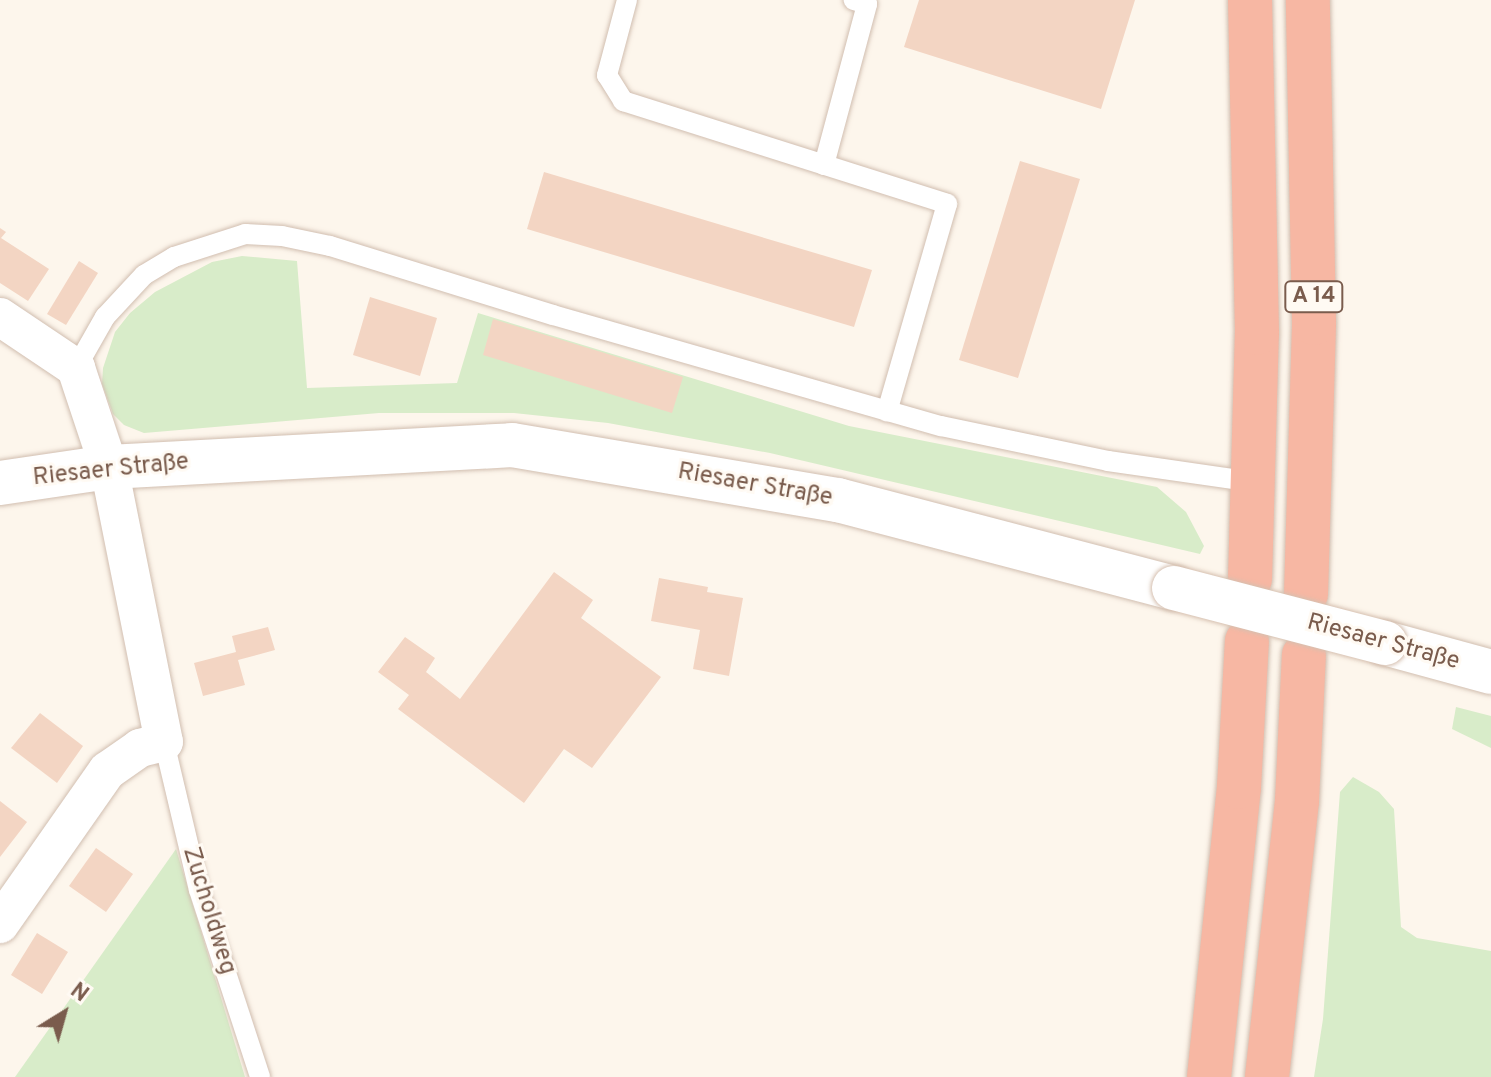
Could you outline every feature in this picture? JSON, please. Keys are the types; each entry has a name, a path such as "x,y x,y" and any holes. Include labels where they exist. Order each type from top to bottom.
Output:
{"highway":[{"name":"A 14","path":"1250,0 1257,333 1250,579"},
{"name":"A 14","path":"1306,594 1314,323 1308,0"},
{"path":"1209,1077 1239,787 1247,641"},
{"path":"1267,1077 1297,801 1304,655"}],"main road":[{"name":"Riesaer Straße","path":"0,483 109,467 512,445 838,500 1491,672"}],"street":[{"path":"0,317 76,368"},
{"name":"Zucholdweg","path":"76,368 109,467 164,742"},
{"path":"0,924 107,771 140,748 164,742"}],"lane":[{"path":"627,0 607,75 623,101 947,204 887,412"},
{"path":"824,165 867,4 854,0"},
{"path":"76,368 105,317 144,275 174,257 245,234 330,246 887,412 1108,461 1254,482"},
{"name":"Zucholdweg","path":"164,742 199,890 260,1077"}],"green space":[{"path":"242,256 297,261 307,388 457,383 478,313 849,426 1157,487 1186,512 1204,546 1200,554 770,453 608,423 514,413 379,413 144,433 124,425 113,414 102,384 103,368 115,332 130,313 155,292 212,262"},
{"path":"1456,707 1491,716 1491,748 1452,729"},
{"path":"1353,777 1379,792 1394,809 1401,927 1417,938 1491,951 1491,1077 1314,1077 1323,1019 1340,792"},
{"path":"176,849 245,1077 15,1077"}],"building":[{"path":"919,0 1135,0 1101,109 904,47"},
{"path":"1020,161 1080,179 1018,378 959,360"},
{"path":"544,172 872,270 854,327 527,229"},
{"path":"0,228 6,232 1,238 49,269 28,301 0,283"},
{"path":"79,261 98,273 66,325 47,314"},
{"path":"370,297 437,318 420,376 353,355"},
{"path":"493,319 683,377 672,413 483,355"},
{"path":"554,572 593,600 581,618 661,677 592,768 564,749 524,803 398,709 409,695 378,672 405,637 435,658 426,672 460,699"},
{"path":"659,578 708,587 707,592 743,598 729,676 693,669 700,630 651,621"},
{"path":"268,627 275,650 238,660 245,685 203,696 194,663 236,652 232,636"},
{"path":"40,713 83,746 57,783 11,748"},
{"path":"0,801 27,822 0,857"},
{"path":"96,848 133,874 106,912 69,886"},
{"path":"37,933 68,952 42,994 11,975"}]}
